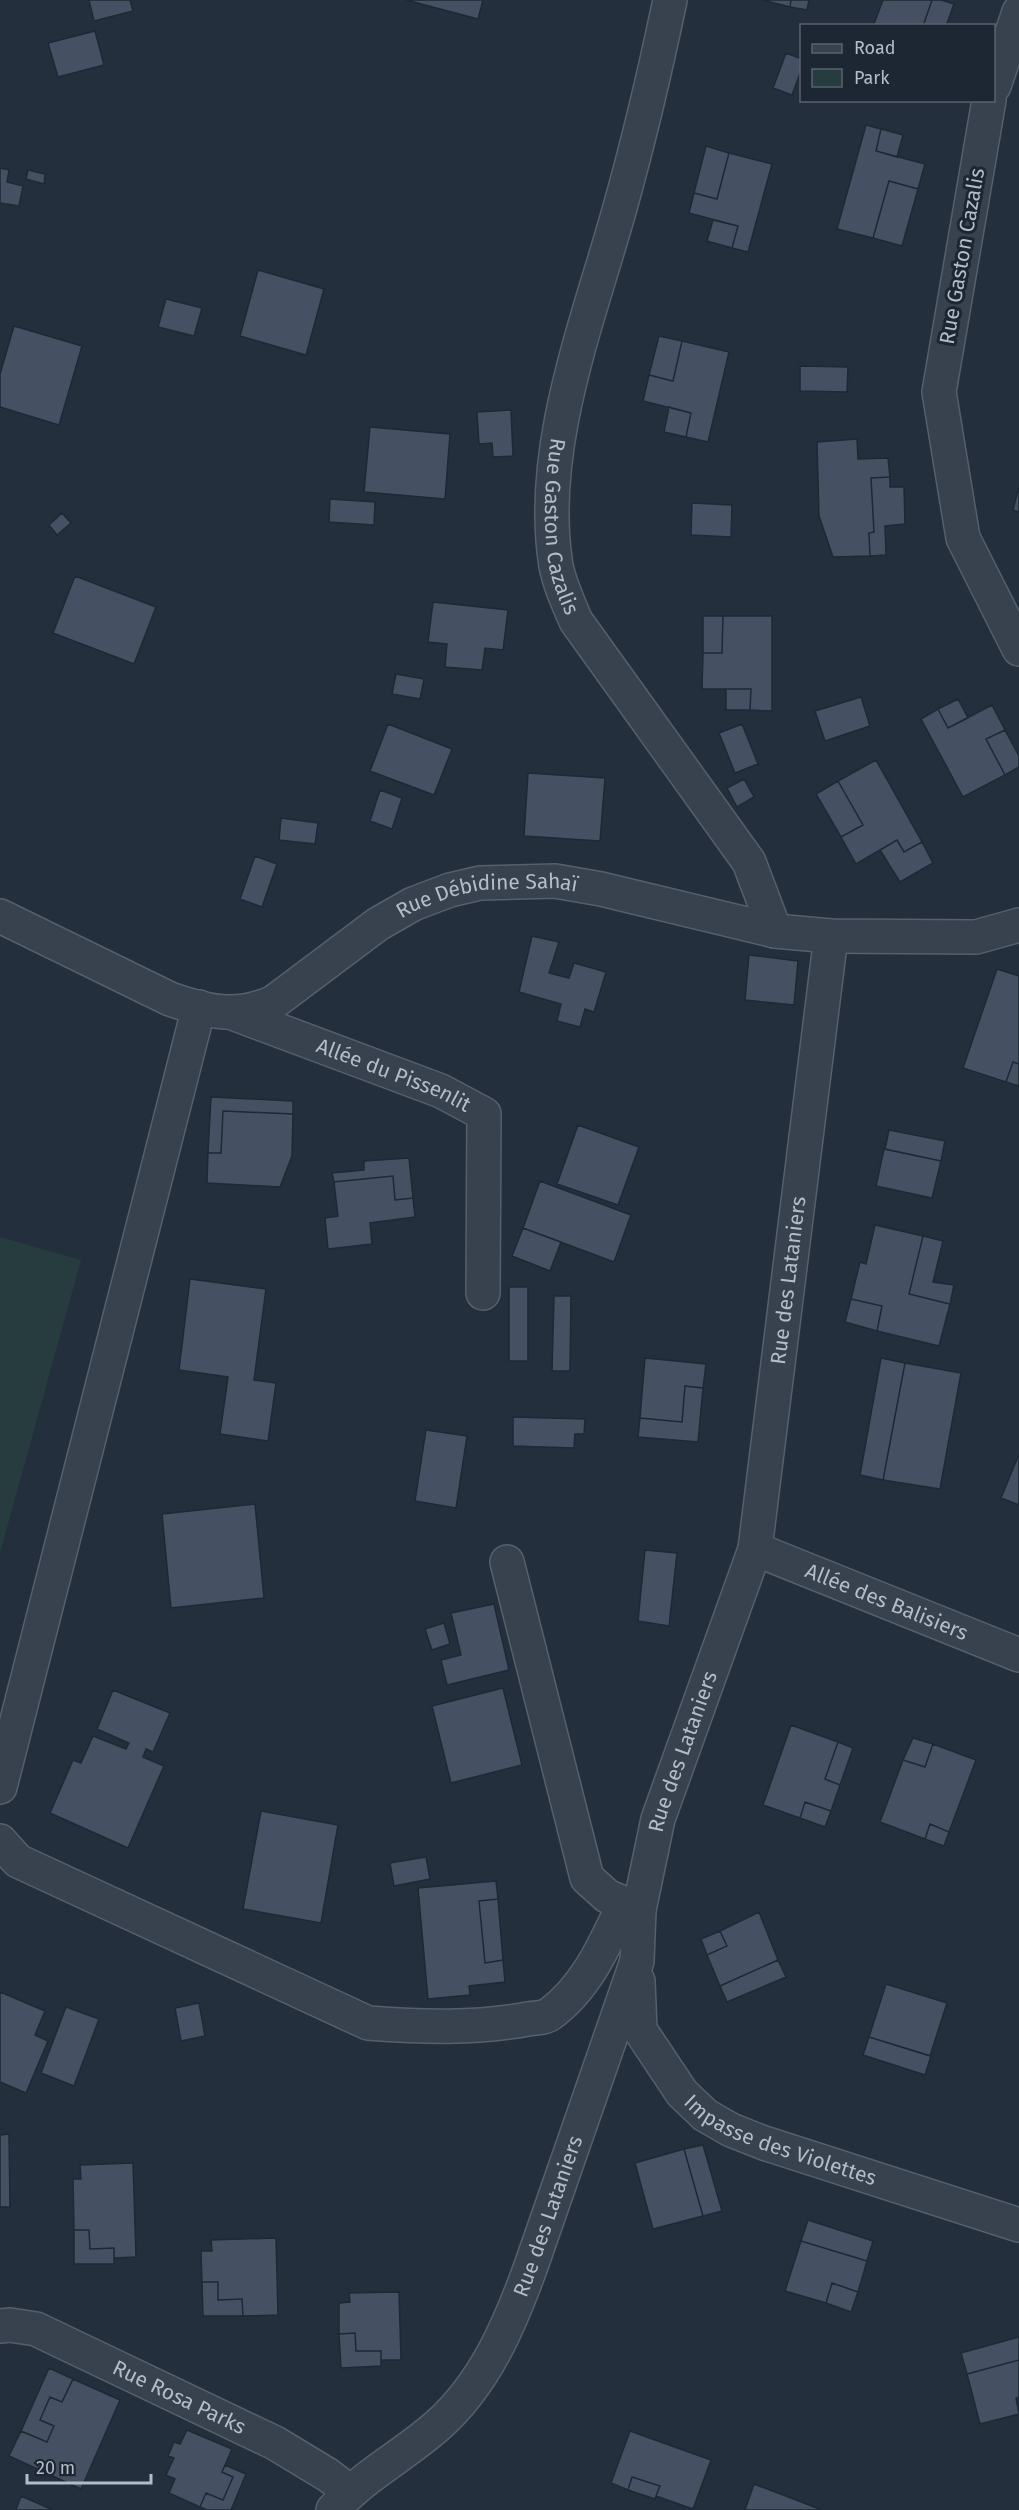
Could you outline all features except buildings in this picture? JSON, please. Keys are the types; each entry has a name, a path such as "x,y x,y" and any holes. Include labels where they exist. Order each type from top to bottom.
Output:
{"street":[{"name":"Rue Gaston Cazalis","path":"670,0 645,121 576,362 565,409 556,455 554,546 563,590 576,621 748,862 775,931"},
{"path":"995,80 1019,12"},
{"name":"Rue Gaston Cazalis","path":"989,102 939,392 963,537 1019,649"},
{"name":"Rue Débidine Sahaï","path":"0,916 170,999 199,1008 235,1014 255,1011 274,1002 378,924 413,904 450,890 480,883 555,881 601,889 775,931 831,936 976,937 1019,926"},
{"name":"Rue des Lataniers","path":"341,2501 438,2426 471,2388 497,2350 514,2313 531,2266 637,1961 632,1907 658,1819 755,1549 831,936"},
{"path":"0,1787 199,1008"},
{"name":"Allée du Pissenlit","path":"235,1014 441,1091 484,1114 483,1293"},
{"name":"Allée des Balisiers","path":"755,1549 1019,1655"},
{"path":"0,1841 18,1861 368,2023 416,2027 494,2025 549,2016 577,1988 632,1907 607,1896 587,1878 507,1562"},
{"name":"Impasse des Violettes","path":"637,1961 640,2030 682,2092 705,2115 731,2130 764,2143 1019,2225"},
{"name":"Rue Rosa Parks","path":"0,2326 10,2325 36,2329 275,2443 328,2475 341,2501"}],"green space":[{"path":"0,1237 81,1260 0,1553"}]}
